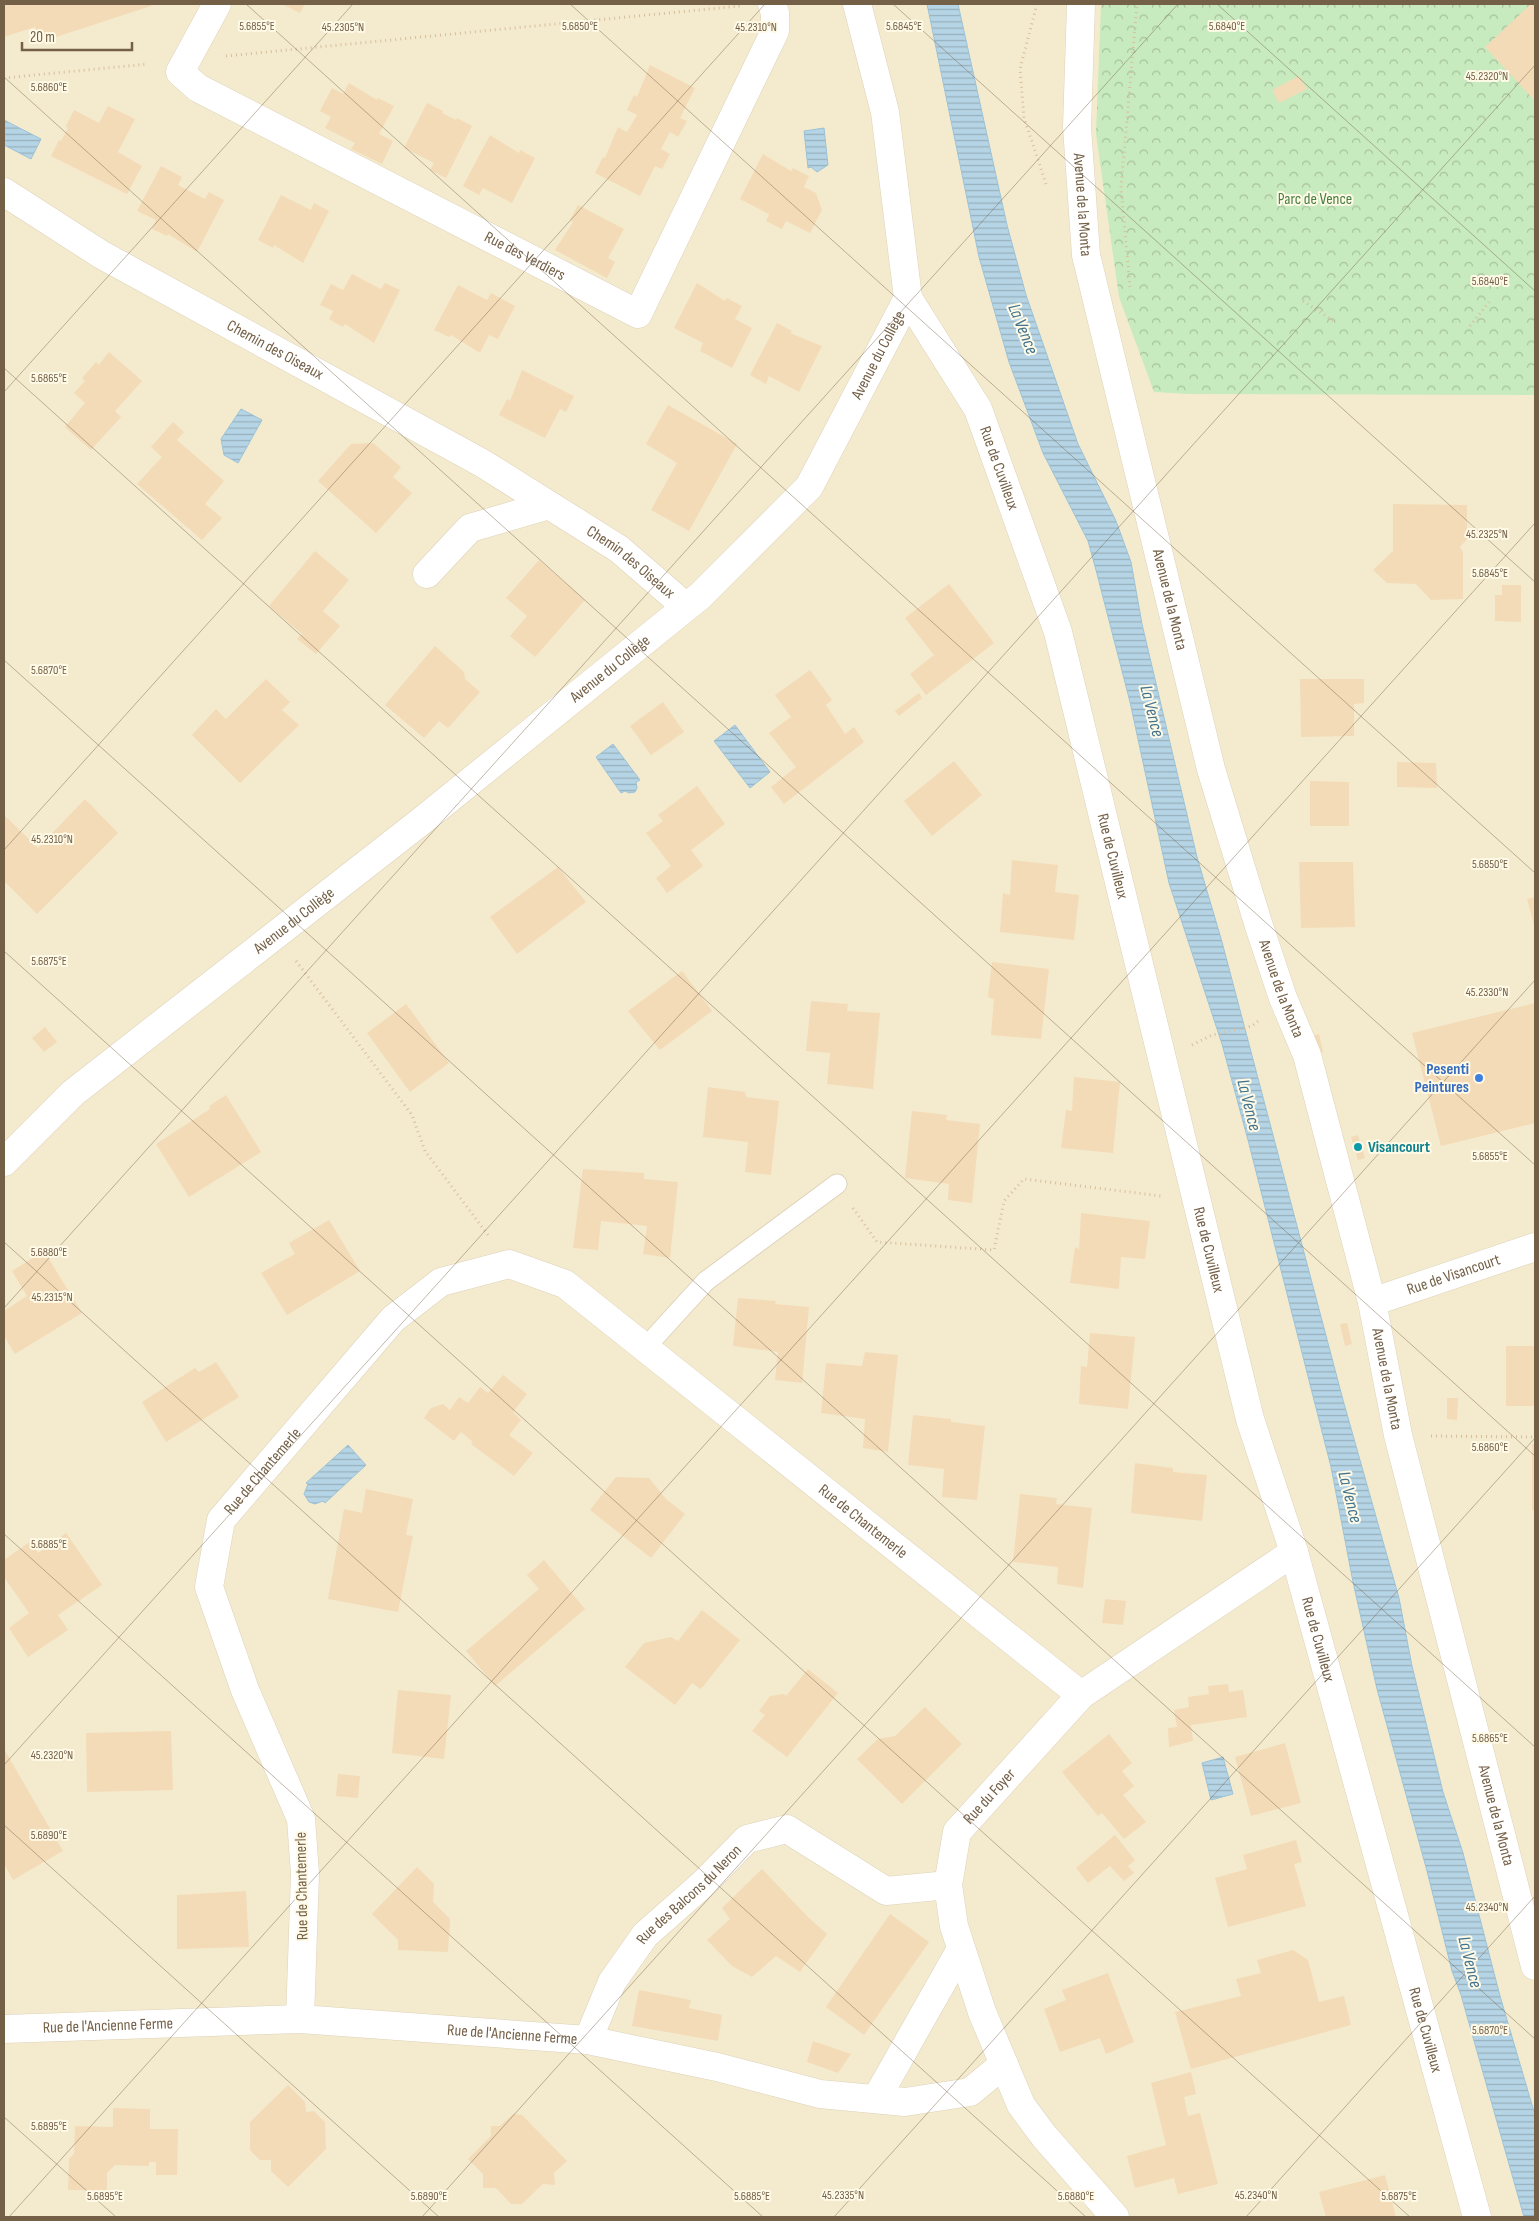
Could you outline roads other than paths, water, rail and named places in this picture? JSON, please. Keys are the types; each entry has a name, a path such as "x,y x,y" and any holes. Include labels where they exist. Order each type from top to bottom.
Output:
{"street":[{"name":"Rue des Verdiers","path":"217,4 180,72 198,88 638,314 775,31 775,13 760,5"},
{"name":"Avenue du Collège","path":"4,1162 72,1093 412,828 685,606 700,596 809,487 908,298 885,112 857,4"},
{"name":"Avenue de la Monta","path":"1080,4 1077,127 1086,255 1211,769 1283,998 1307,1055 1372,1302 1398,1435 1535,1966"},
{"name":"Chemin des Oiseaux","path":"4,192 102,255 482,463 619,548 685,606"},
{"name":"Rue de Cuvilleux","path":"908,298 978,409 1058,632 1250,1418 1294,1552 1477,2217"},
{"path":"426,574 470,528 549,505"},
{"name":"Rue de Visancourt","path":"1372,1302 1535,1247"},
{"name":"Rue de Chantemerle","path":"300,2019 305,1874 301,1819 245,1690 209,1587 221,1520 393,1319 441,1282 509,1264 565,1284 1081,1695"},
{"name":"Rue du Foyer","path":"1115,2217 1044,2136 1022,2105 982,2012 954,1926 948,1885 957,1832 1081,1695 1294,1552"},
{"name":"Rue des Balcons du Neron","path":"588,2040 612,1982 645,1935 704,1884 747,1839 788,1829 886,1891 948,1885"},
{"path":"876,2099 961,1949"},
{"name":"Rue de l'Ancienne Ferme","path":"4,2029 300,2019 588,2040 717,2067 820,2094 905,2102 970,2092 1004,2064"}],"lane":[{"path":"646,1348 706,1281 837,1184"}],"water":[{"name":"La Vence","path":"927,4 958,4 1007,225 1026,295 1078,444 1116,521 1131,562 1142,624 1197,857 1222,942 1343,1400 1399,1598 1412,1666 1443,1792 1463,1853 1500,1996 1535,2115 1535,2217 1524,2217 1461,1995 1452,1971 1427,1871 1377,1689 1353,1582 1331,1467 1248,1140 1222,1044 1169,883 1130,702 1088,541 1043,453 1009,362 979,257"},
{"path":"4,120 41,139 31,159 4,145"},
{"path":"824,128 828,165 817,172 811,167 808,168 804,131"},
{"path":"241,409 262,420 238,463 224,455 221,439"},
{"path":"735,725 770,772 750,788 714,741"},
{"path":"613,744 640,780 636,782 637,788 635,792 629,793 625,791 621,793 596,757"},
{"path":"348,1445 366,1465 325,1503 323,1501 315,1504 309,1502 304,1494 308,1484 306,1483"},
{"path":"1223,1757 1233,1794 1211,1800 1202,1763"}],"place":[{"name":"Pesenti Peintures","path":"1479,1078"},
{"name":"Visancourt","path":"1358,1147"}],"park label":[{"name":"Parc de Vence","path":"1315,199"}]}
